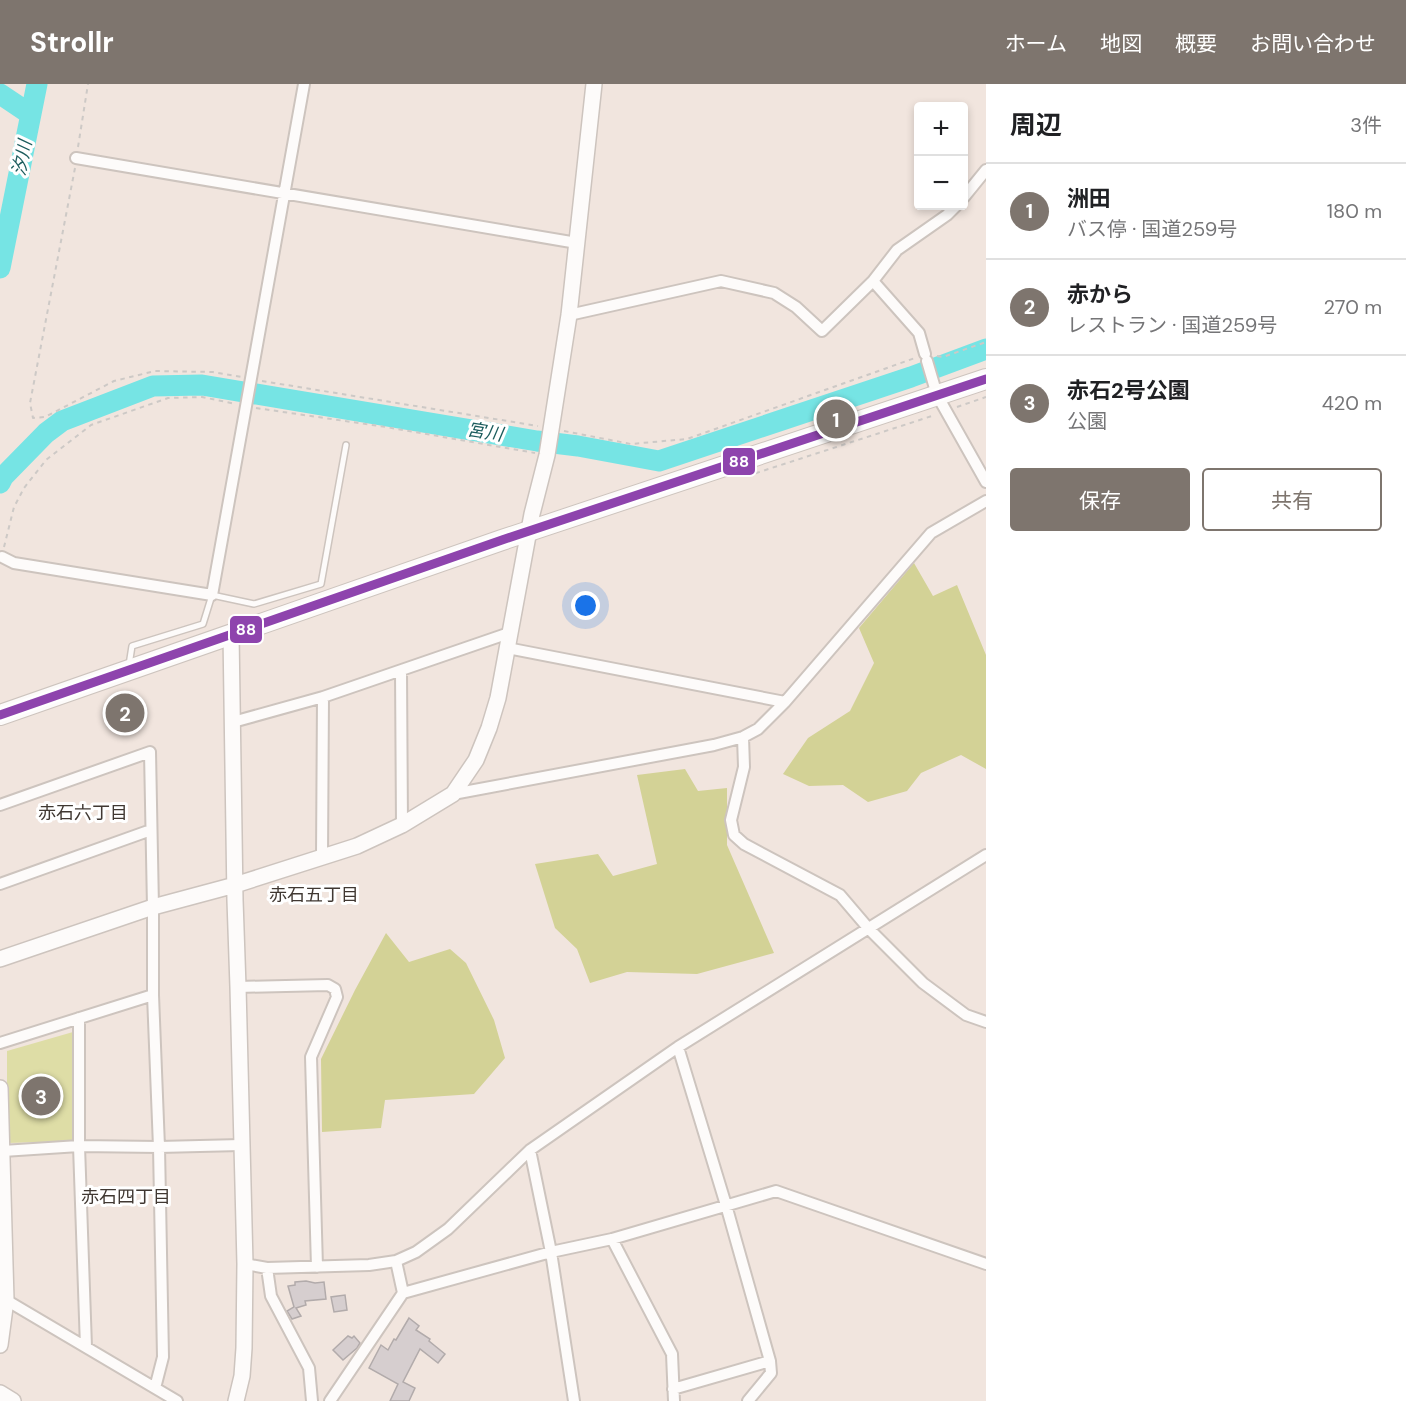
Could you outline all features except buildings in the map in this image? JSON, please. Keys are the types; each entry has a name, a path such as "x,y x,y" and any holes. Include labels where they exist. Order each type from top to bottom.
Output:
{"highway":[{"path":"0,715 935,388 986,379"}],"street":[{"path":"2,556 14,563 212,595 304,84"},
{"path":"453,794 476,760 498,698 532,514 547,453 569,315 594,84"},
{"path":"76,158 577,243"},
{"path":"968,191 986,170"},
{"path":"569,315 721,280 774,292 796,307 822,331 873,281 897,250 952,210"},
{"path":"873,281 919,333 935,388 986,482"},
{"path":"0,959 153,907 235,885 357,846 402,825 453,794 714,746 743,737 758,729 785,702 931,533 986,501"},
{"path":"231,633 245,1264 244,1348 242,1376 236,1401"},
{"path":"233,722 508,640 785,702"},
{"path":"401,671 402,825"},
{"path":"322,856 323,697"},
{"path":"743,737 744,768 731,820 734,835 744,844 840,895 868,929 923,983 966,1015 986,1022"},
{"path":"0,805 150,752 153,995 159,1147 163,1357 155,1388"},
{"path":"0,884 151,830"},
{"path":"245,1264 267,1268 369,1265 396,1261 416,1252 448,1229 530,1150 678,1047 986,855"},
{"path":"238,987 328,985 335,989 337,997 311,1057 317,1268"},
{"path":"0,1043 153,995"},
{"path":"79,1018 79,1146 86,1347"},
{"path":"678,1047 770,1361 771,1373 748,1401"},
{"path":"0,1088 6,1300 0,1345"},
{"path":"3,1151 79,1146 159,1147 241,1144"},
{"path":"530,1150 551,1252 574,1401"},
{"path":"330,1401 403,1293 551,1252 612,1239 776,1191 986,1264"},
{"path":"612,1239 672,1354 674,1401"},
{"path":"396,1261 403,1293"},
{"path":"267,1268 271,1296 309,1368 312,1401"},
{"path":"6,1300 177,1401"},
{"path":"673,1389 770,1361"},
{"path":"0,1393 13,1401"}],"lane":[{"path":"129,670 132,646 203,624 212,595 254,604 321,584 346,445"}],"path":[{"path":"88,84 30,402 33,418 45,417 114,381 155,371 213,372 251,381 631,444 687,439 926,357 943,357 986,342"},
{"path":"2,556 14,507 24,488 46,460 91,425 168,398 202,397 246,406 547,453"}],"shaded area":[{"path":"914,563 933,596 957,585 986,655 986,769 961,755 921,773 907,791 868,802 843,785 809,786 783,774 808,738 850,711 874,663 859,628"},
{"path":"685,769 698,791 727,788 727,845 774,953 697,974 627,972 590,983 577,949 555,928 535,864 598,854 613,876 657,864 637,775"},
{"path":"386,933 409,962 450,949 466,963 494,1020 505,1058 474,1094 385,1100 381,1128 322,1132 321,1059"},
{"path":"73,1032 74,1141 7,1143 7,1051"}],"waterway":[{"name":"汐川","path":"0,268 37,84"},
{"path":"0,94 30,114"},
{"name":"宮川","path":"0,483 3,477 46,433 62,421 153,386 202,385 659,461 911,377 986,349"}],"transit line":[{"name":"88","path":"0,715 502,540 986,379"}],"place":[{"name":"洲田","path":"836,419"},
{"name":"赤から","path":"125,713"},
{"name":"赤石2号公園","path":"41,1096"}],"district":[{"name":"赤石六丁目","path":"83,813"},
{"name":"赤石五丁目","path":"314,895"},
{"name":"赤石四丁目","path":"126,1197"}]}
